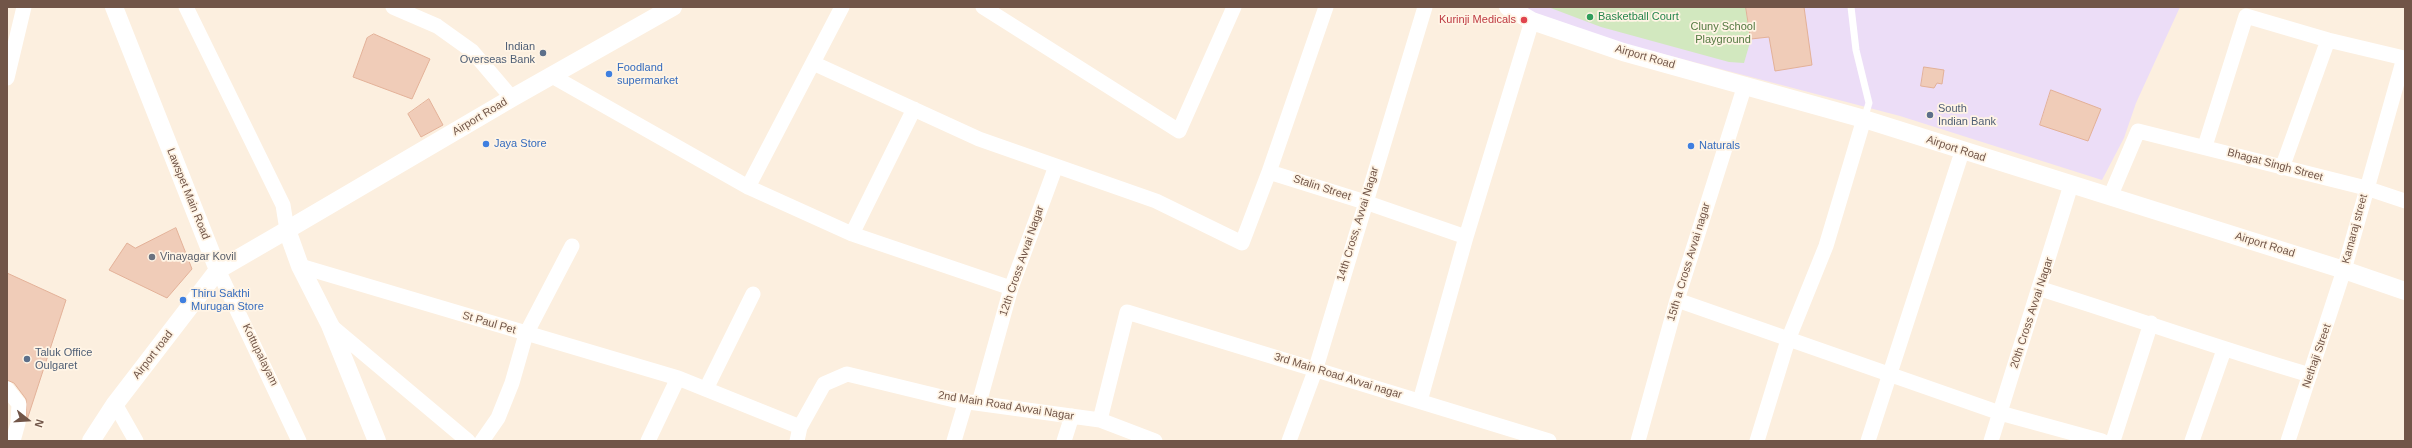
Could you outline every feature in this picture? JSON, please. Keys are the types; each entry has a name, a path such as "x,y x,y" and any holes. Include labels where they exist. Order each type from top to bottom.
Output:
{"street":[{"path":"7,78 24,7"},
{"name":"Lawspet Main Road","path":"114,7 218,270"},
{"path":"186,7 283,205 287,230 300,266 330,325 377,441"},
{"path":"393,7 437,26 472,51 512,98"},
{"name":"Airport Road","path":"287,230 512,98 673,7"},
{"path":"748,187 842,7"},
{"path":"983,7 1179,131 1234,7"},
{"path":"813,63 979,139 1156,201 1242,243 1270,172 1326,7"},
{"name":"14th Cross, Avvai Nagar","path":"1289,441 1315,370 1425,7"},
{"name":"Airport Road","path":"1508,7 1532,21 1623,52 1864,119 1962,152 2344,270 2405,291"},
{"path":"2205,146 2246,16 2328,40 2404,58 2402,82 2366,188"},
{"path":"1420,401 1466,237 1532,21"},
{"path":"2282,168 2328,40"},
{"path":"552,76 748,187 852,234 1011,288"},
{"name":"15th a Cross Avvai nagar","path":"1638,441 1677,300 1745,85"},
{"path":"852,234 914,109"},
{"path":"1757,441 1788,340 1826,246 1864,119"},
{"name":"Bhagat Singh Street","path":"2110,197 2138,131 2205,146 2282,168 2366,188 2405,201"},
{"path":"1868,441 1962,152"},
{"name":"12th Cross Avvai Nagar","path":"954,441 973,402 1011,288 1056,166"},
{"name":"Stalin Street","path":"1270,172 1365,202 1466,237"},
{"name":"20th Cross Avvai Nagar","path":"1991,441 2040,289 2071,185"},
{"name":"Kamaraj street","path":"2344,270 2366,188"},
{"path":"218,270 287,230"},
{"path":"482,441 498,418 512,383 526,334 572,246"},
{"name":"St Paul Pet","path":"300,266 678,378 706,389 799,434"},
{"name":"Airport road","path":"91,441 115,404 218,270"},
{"name":"Kottupalayam","path":"218,270 299,441"},
{"name":"Nethaji Street","path":"2288,441 2344,270"},
{"path":"2040,289 2151,323 2224,350 2310,375"},
{"path":"706,389 753,294"},
{"path":"1677,300 2000,413 2102,441"},
{"name":"3rd Main Road Avvai nagar","path":"1100,420 1127,312 1254,349 1315,370 1420,401 1508,434 1549,441"},
{"path":"2113,441 2151,323"},
{"path":"330,325 468,441"},
{"path":"2192,441 2224,350"},
{"name":"2nd Main Road Avvai Nagar","path":"799,434 824,384 847,374 973,402 1100,420 1155,441"},
{"path":"648,441 678,378"},
{"path":"7,389 20,404 18,423 13,441"},
{"path":"115,404 136,441"},
{"path":"1064,441 1072,416"}],"lane":[{"path":"1851,7 1856,50 1869,103 1864,119"}],"shaded area":[{"path":"1518,7 2180,7 2136,103 2124,138 2102,180 1900,116 1621,43"}],"green space":[{"name":"Cluny School Playground","path":"1548,7 1746,7 1751,39 1744,63 1729,62 1601,27"}],"building":[{"path":"1746,7 1804,7 1812,65 1775,71 1769,37 1751,39"},
{"path":"374,34 430,59 412,99 353,77 367,38"},
{"path":"1924,67 1944,70 1942,84 1937,83 1934,88 1921,86"},
{"path":"2051,90 2101,109 2088,141 2040,125"},
{"path":"429,99 443,125 421,137 408,114"},
{"name":"Vinayagar Kovil","path":"176,228 192,269 167,298 109,270 127,243 135,248"},
{"name":"Taluk Office Oulgaret","path":"7,273 66,300 27,420 26,399 14,383 7,380"}],"place":[{"name":"Basketball Court","path":"1590,17"},
{"name":"Kurinji Medicals","path":"1524,20"},
{"name":"Indian Overseas Bank","path":"543,53"},
{"name":"Foodland supermarket","path":"609,74"},
{"name":"South Indian Bank","path":"1930,115"},
{"name":"Jaya Store","path":"486,144"},
{"name":"Naturals","path":"1691,146"},
{"name":"Vinayagar Kovil","path":"152,257"},
{"name":"Thiru Sakthi Murugan Store","path":"183,300"},
{"name":"Taluk Office Oulgaret","path":"27,359"}]}
